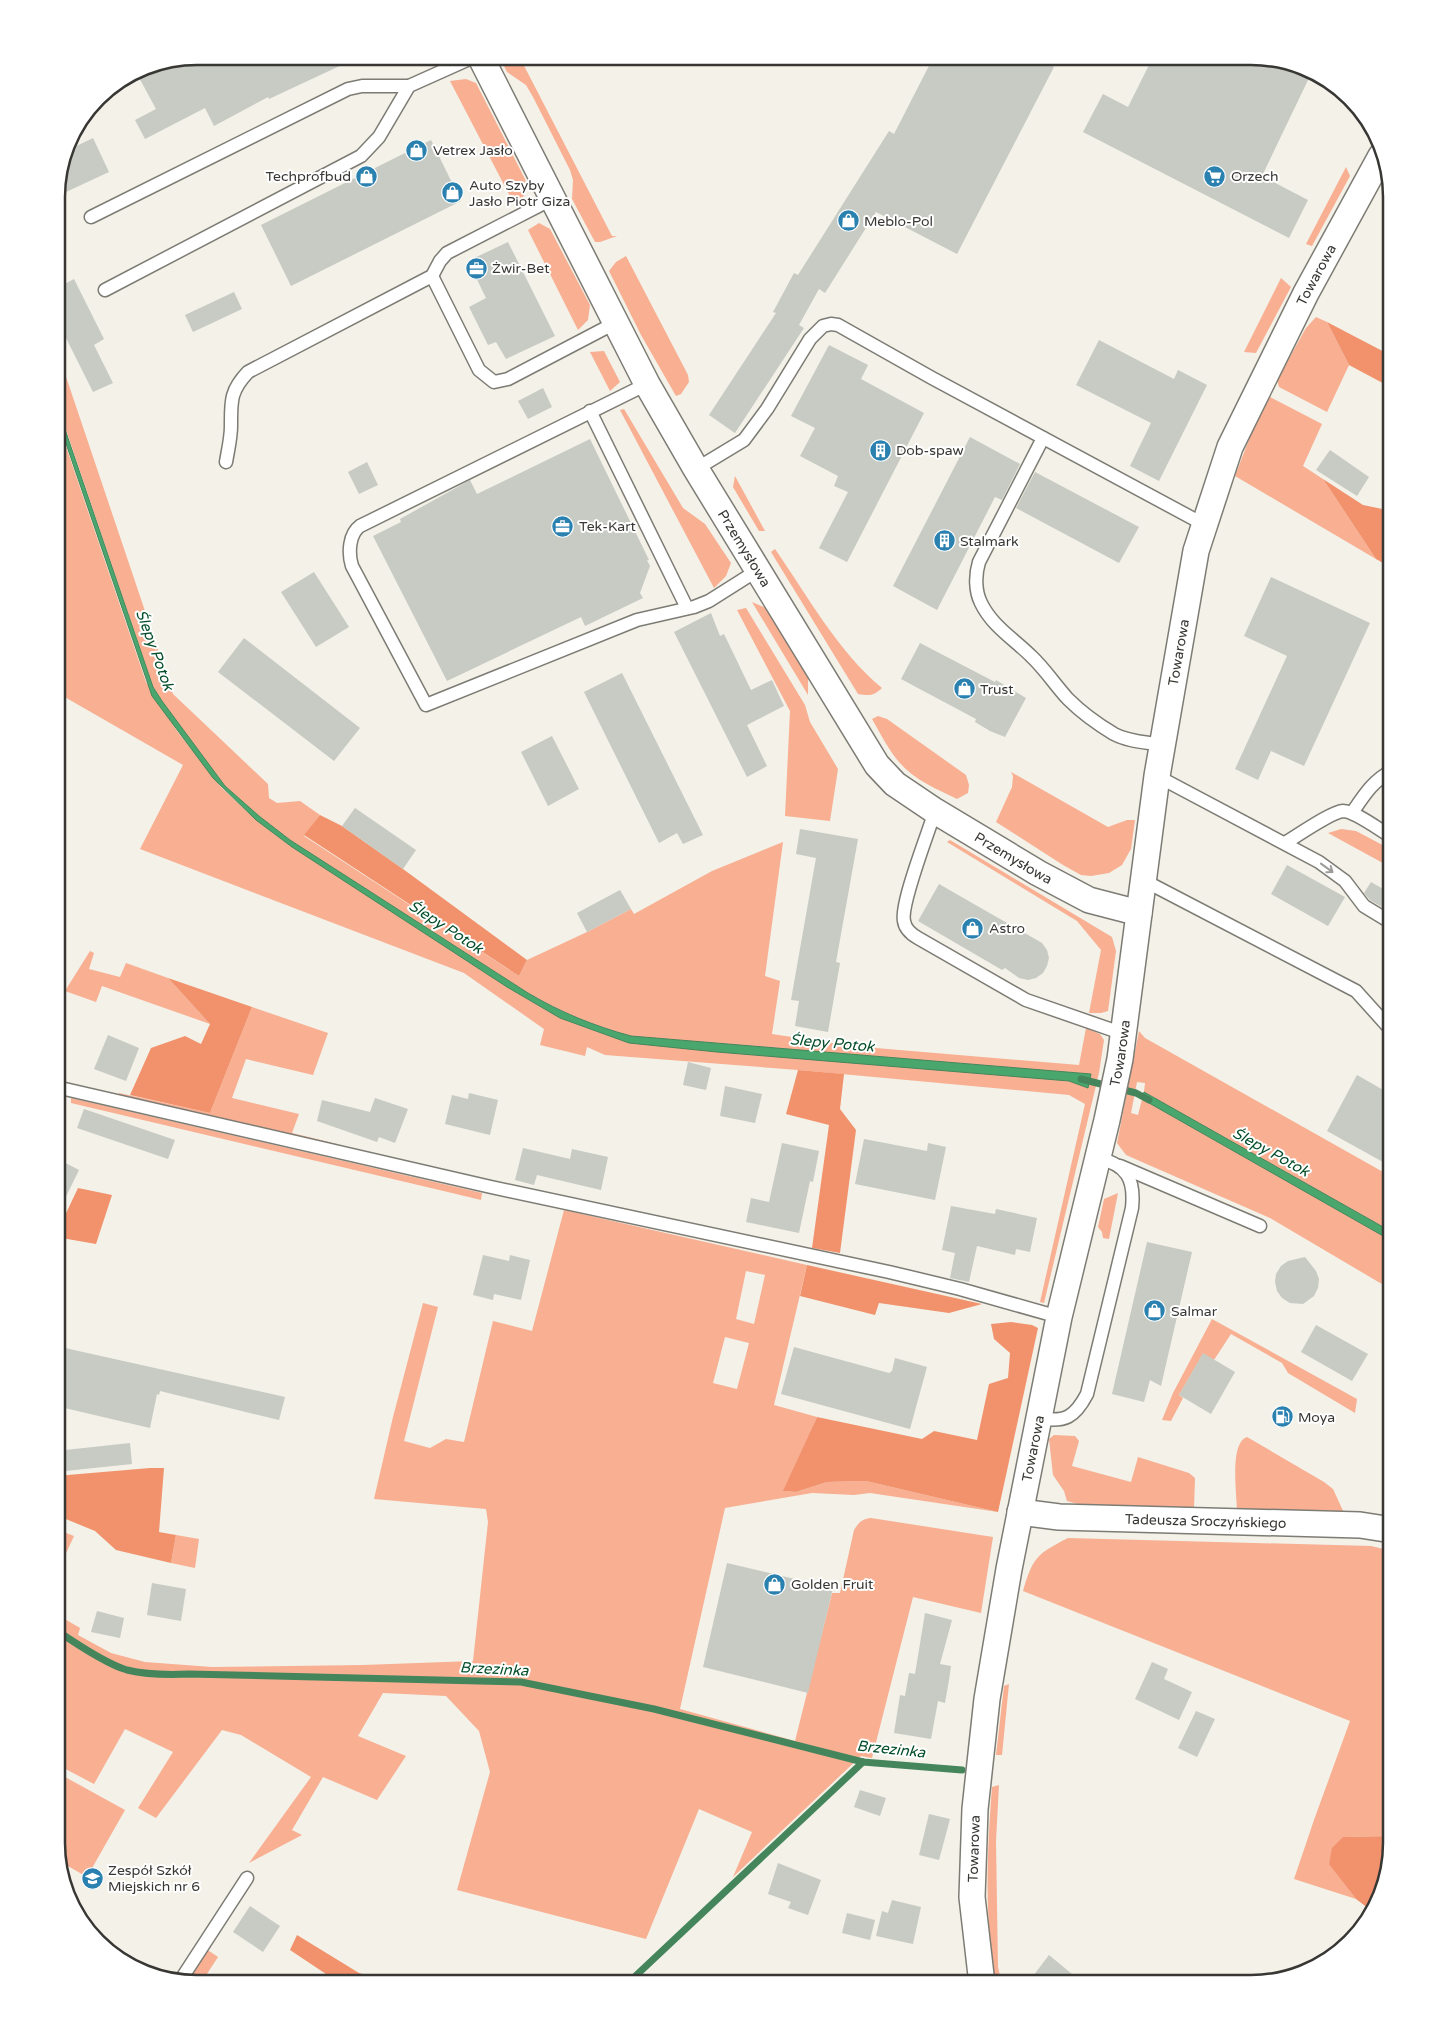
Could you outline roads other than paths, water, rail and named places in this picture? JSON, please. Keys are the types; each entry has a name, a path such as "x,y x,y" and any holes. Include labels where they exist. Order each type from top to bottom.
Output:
{"street":[{"name":"Przemysłowa","path":"485,65 647,384 872,758 895,784 935,811 1075,894 1112,907 1139,913"},
{"name":"Towarowa","path":"981,1975 972,1897 975,1809 987,1699 1020,1512 1059,1317 1108,1161 1107,1120 1124,1034 1157,776 1196,551 1230,447 1306,293 1378,161"},
{"name":"Tadeusza Sroczyńskiego","path":"1020,1512 1059,1517 1360,1525 1383,1529"}],"lane":[{"path":"90,217 348,89 362,86 409,86 456,65"},
{"path":"105,290 361,156 379,138 409,86"},
{"path":"226,462 230,436 232,396 242,378 248,372 432,276 440,261 447,254 552,199"},
{"path":"432,276 479,370 494,382 508,379 615,323"},
{"path":"696,468 744,440 810,339 823,326 831,324 838,325 1204,525"},
{"path":"647,384 360,526 353,535 350,555 352,566 426,706 637,620 709,601 758,570"},
{"path":"590,411 687,608"},
{"path":"1043,438 979,562 976,577 980,601 988,616 1031,656 1069,700 1091,718 1124,738 1163,745"},
{"path":"1157,776 1319,862 1345,881 1364,906 1383,918"},
{"path":"1352,813 1369,789 1383,776"},
{"path":"935,811 909,891 904,914 904,922 908,931 1026,1000 1124,1034"},
{"path":"1285,843 1343,811 1352,813 1383,832"},
{"path":"1143,880 1356,991 1383,1021"},
{"path":"65,1089 500,1189 890,1272 960,1289 1059,1317"},
{"path":"1108,1161 1260,1226"},
{"path":"1039,1418 1054,1420 1070,1416 1082,1404 1090,1386 1132,1208 1129,1178 1108,1161"},
{"path":"184,1974 247,1878"}],"waterway":[{"path":"1081,1079 1136,1093 1149,1100"},
{"name":"Brzezinka","path":"65,1636 110,1663 127,1670 143,1673 521,1682 654,1709 863,1762 962,1770"},
{"path":"637,1975 863,1762"}],"place":[{"name":"Vetrex Jasło","path":"417,150"},
{"name":"Techprofbud","path":"367,176"},
{"name":"Orzech","path":"1215,176"},
{"name":"Auto Szyby Jasło Piotr Giza","path":"453,193"},
{"name":"Meblo-Pol","path":"848,221"},
{"name":"Żwir-Bet","path":"476,268"},
{"name":"Dob-spaw","path":"880,450"},
{"name":"Tek-Kart","path":"563,526"},
{"name":"Stalmark","path":"944,541"},
{"name":"Trust","path":"964,689"},
{"name":"Astro","path":"973,928"},
{"name":"Salmar","path":"1155,1311"},
{"name":"Moya","path":"1282,1417"},
{"name":"Golden Fruit","path":"775,1584"},
{"name":"Zespół Szkół Miejskich nr 6","path":"92,1878"}],"water label":[{"name":"Ślepy Potok","path":"155,650"},
{"name":"Ślepy Potok","path":"446,927"},
{"name":"Ślepy Potok","path":"832,1043"},
{"name":"Ślepy Potok","path":"1271,1152"}]}
